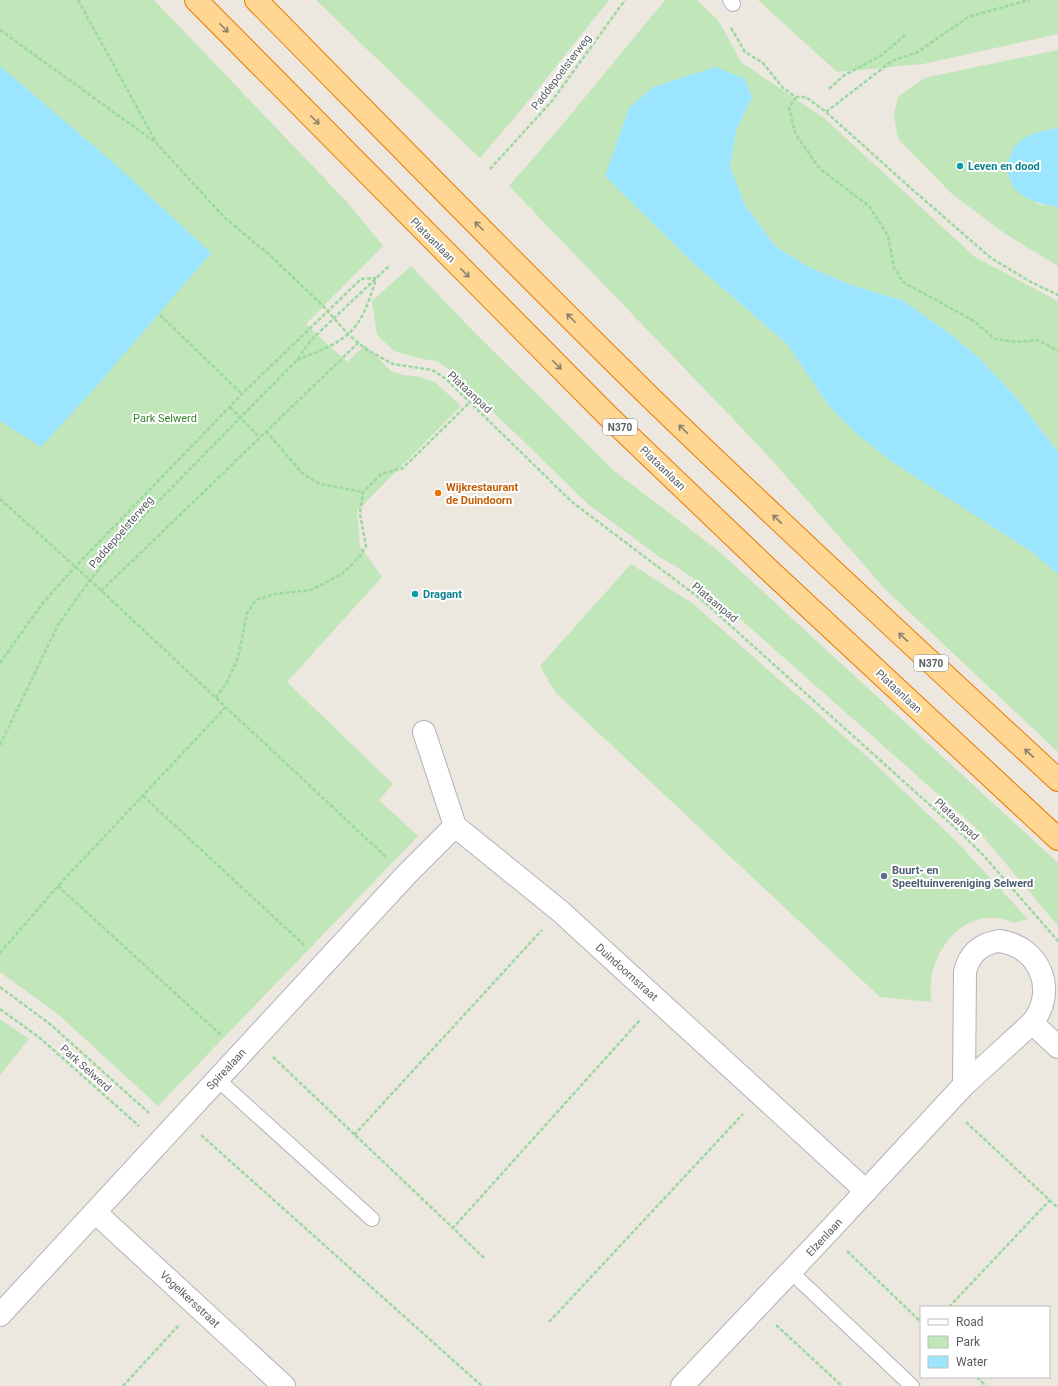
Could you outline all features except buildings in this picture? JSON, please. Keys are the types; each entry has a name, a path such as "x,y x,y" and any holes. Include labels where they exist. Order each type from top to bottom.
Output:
{"highway":[{"name":"Plataanlaan","path":"196,0 615,422 769,570 1058,838"},
{"name":"N370","path":"256,0 499,247 651,398 805,546 1058,780"}],"street":[{"path":"424,732 455,826"},
{"name":"Spirealaan","path":"0,1315 96,1213 169,1131 324,963 406,875 455,826"},
{"name":"Duindoornstraat","path":"455,826 560,911 658,1000 760,1096 866,1191"},
{"name":"Elzenlaan","path":"682,1386 828,1233 964,1085 1040,1014 1044,1002 1043,978 1038,966 1020,947 1009,942 989,942 980,947 970,958 965,972 964,1085"},
{"path":"1032,1023 1058,1047"},
{"name":"Vogelkersstraat","path":"96,1213 284,1386"}],"lane":[{"path":"217,1079 372,1219"},
{"path":"791,1272 912,1386"}],"path":[{"path":"78,0 157,144"},
{"name":"Paddepoelsterweg","path":"490,169 552,101 625,0"},
{"path":"826,112 892,61 918,52 968,17 1029,0"},
{"path":"727,22 745,52 763,63 783,88 796,97 806,97 826,112 991,258 1031,282 1058,295"},
{"path":"0,30 157,144"},
{"path":"829,89 843,76 882,55 905,35"},
{"path":"796,97 789,108 795,134 819,168 870,208 888,236 894,268 903,282 974,321 995,339 1017,342 1038,340 1058,351"},
{"name":"Plataanpad","path":"157,144 224,217 273,258 328,310 349,334 376,356 392,364 425,368 438,373 470,402 572,502 702,600 961,833 984,856 1058,941"},
{"name":"Paddepoelsterweg","path":"0,745 58,625 90,580 133,527 297,360 311,340 390,265"},
{"path":"0,662 42,604 75,567 230,406 360,279 376,278"},
{"name":"Paddepoelsterweg","path":"297,360 335,344 349,334 361,319 376,278"},
{"path":"160,315 242,394"},
{"path":"100,590 359,342"},
{"path":"216,698 227,682 238,658 247,613 256,600 274,594 311,590 342,574 360,556 366,546 360,514 363,492 380,474 403,468 470,402"},
{"path":"230,406 259,437"},
{"path":"266,430 303,474 320,484 363,492"},
{"path":"0,499 90,580 225,708 406,875"},
{"path":"0,953 58,886 225,708"},
{"path":"143,796 324,963"},
{"path":"58,886 354,1135 484,1258"},
{"path":"354,1135 560,911"},
{"path":"0,987 50,1024 169,1131 482,1386"},
{"path":"453,1228 658,1000"},
{"name":"Park Selwerd","path":"0,1010 169,1131"},
{"path":"549,1322 760,1096"},
{"path":"947,1104 1058,1208"},
{"path":"950,1306 1050,1200"},
{"path":"828,1233 920,1321"},
{"path":"123,1386 197,1306"},
{"path":"757,1307 842,1386"},
{"path":"978,1378 986,1386"}],"green space":[{"path":"0,0 154,0 347,202 383,246 306,324 347,362 365,345 391,371 403,375 420,377 435,382 461,406 357,511 360,546 382,577 287,682 393,784 379,800 418,836 158,1106 59,1015 0,972"},
{"path":"316,0 609,0 530,99 480,158"},
{"path":"665,0 697,0 718,20 742,63 824,118 975,257 1058,301 1058,452 1015,396 980,359 954,337 904,301 848,284 807,266 775,246 745,205 730,166 736,131 752,97 745,79 691,261 787,344 829,406 964,507 1032,552 1058,574 1058,752 887,591 761,448 509,186 558,130"},
{"path":"758,0 1058,0 1058,34 923,64 837,72"},
{"path":"1058,50 1058,128 1041,131 1037,204 1058,207 1058,266 1004,233 952,194 898,139 894,115 898,97 924,78"},
{"path":"411,266 467,325 613,470 712,546 734,565 1058,863 1058,926 976,828 703,586 679,568 661,558 588,504 451,371 437,361 422,359 394,351 377,335 372,301"},
{"path":"631,564 692,603 871,760 957,842 1028,919 1014,923 996,918 980,919 964,926 951,937 941,951 934,967 931,985 932,1002 880,997 555,692 540,666"},
{"path":"0,1019 29,1039 0,1075"}],"water":[{"path":"0,66 116,165 211,253 95,388 41,447 0,421"},
{"path":"716,67 745,79 752,97 736,131 730,166 745,205 775,246 807,266 848,284 904,301 954,337 980,359 1015,396 1058,452 1058,574 1032,552 892,462 857,434 829,406 787,344 691,261 605,176 629,108 653,87"},
{"path":"1058,128 1058,207 1039,203 1023,196 1011,184 1008,165 1009,159 1016,145 1024,138 1043,131"}],"place":[{"name":"Leven en dood","path":"960,166"},
{"name":"Wijkrestaurant de Duindoorn","path":"438,493"},
{"name":"Dragant","path":"415,594"},
{"name":"Buurt- en Speeltuinvereniging Selwerd","path":"884,876"}]}
